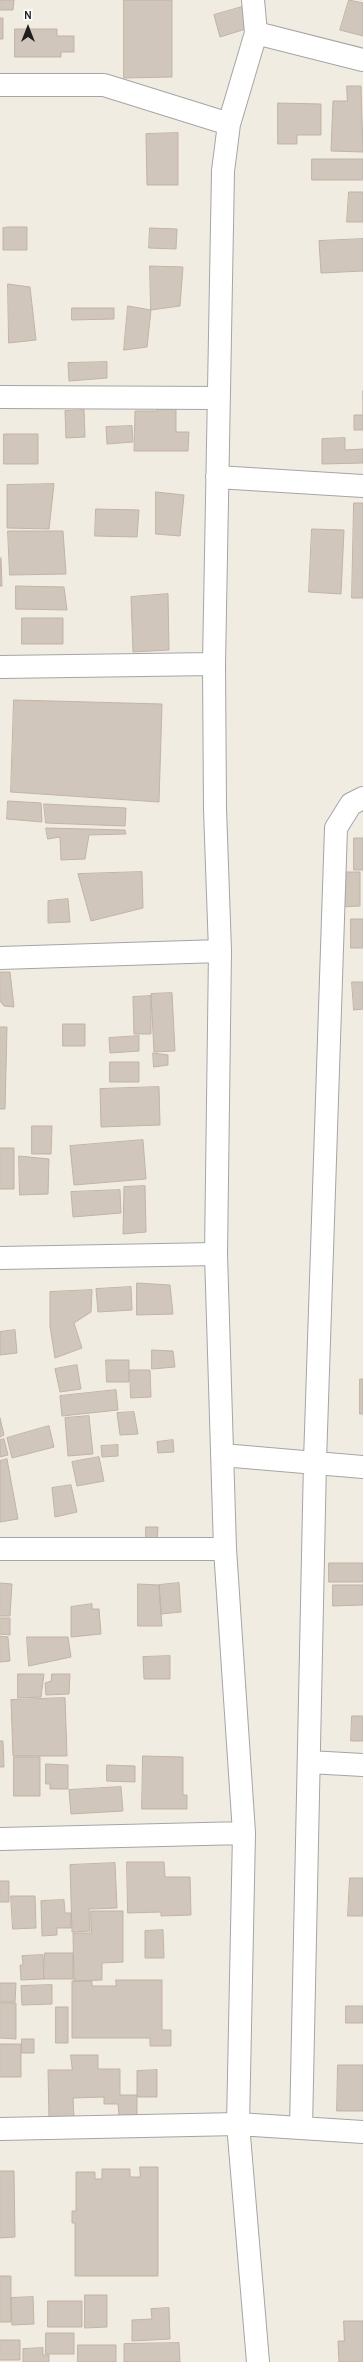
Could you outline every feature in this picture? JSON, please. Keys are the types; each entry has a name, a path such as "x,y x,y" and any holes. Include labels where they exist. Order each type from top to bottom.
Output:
{"street":[{"path":"253,0 256,33 229,124 223,171 214,664 215,809 220,951 216,1254 225,1549 244,1833 238,2124 258,2362"},
{"path":"256,33 363,60"},
{"path":"0,85 104,85 229,124"},
{"path":"0,397 218,398"},
{"path":"217,477 363,486"},
{"path":"0,667 214,664"},
{"path":"301,2128 315,1461 336,828 351,804 363,798"},
{"path":"0,958 220,951"},
{"path":"0,1258 216,1254"},
{"path":"222,1455 315,1461 363,1467"},
{"path":"0,1549 225,1549"},
{"path":"309,1762 363,1765"},
{"path":"0,1839 244,1833"},
{"path":"0,2129 238,2124 363,2132"}],"building":[{"path":"0,0 14,0 13,10 0,10"},
{"path":"124,0 172,0 172,77 124,78"},
{"path":"349,0 363,3 363,36 340,30"},
{"path":"242,7 249,28 220,37 214,15"},
{"path":"0,18 3,18 3,39 0,39"},
{"path":"15,29 57,29 57,36 74,36 74,52 61,52 61,57 15,57"},
{"path":"347,86 361,86 363,152 331,151 333,101 347,101"},
{"path":"278,103 321,104 321,135 297,135 297,144 278,144"},
{"path":"178,133 178,185 147,185 146,134"},
{"path":"312,159 363,159 363,180 312,180"},
{"path":"349,192 363,192 363,222 347,222"},
{"path":"27,227 27,250 3,250 3,228"},
{"path":"150,228 177,229 176,249 149,248"},
{"path":"363,239 363,271 321,273 319,241"},
{"path":"150,266 183,267 180,306 151,310"},
{"path":"8,284 30,287 36,340 9,343"},
{"path":"128,306 151,310 147,347 124,350"},
{"path":"72,308 114,308 114,319 72,320"},
{"path":"107,362 107,378 69,381 68,363"},
{"path":"157,403 176,403 176,432 189,432 188,451 134,451 135,411 157,411"},
{"path":"84,410 85,437 66,438 65,411"},
{"path":"354,415 363,415 363,430 354,430"},
{"path":"132,426 133,442 107,444 106,427"},
{"path":"4,434 38,434 38,464 4,464"},
{"path":"345,438 345,450 363,449 363,463 322,464 322,439"},
{"path":"54,484 49,529 7,528 7,485"},
{"path":"156,492 184,495 180,536 156,534"},
{"path":"354,503 363,503 363,598 352,598"},
{"path":"96,509 139,510 137,537 95,536"},
{"path":"312,529 344,530 341,594 309,592"},
{"path":"8,531 63,531 66,574 10,575"},
{"path":"1,558 2,586 0,586 0,559"},
{"path":"16,586 64,587 67,610 16,609"},
{"path":"168,594 169,650 133,652 131,597"},
{"path":"22,618 63,618 63,644 22,644"},
{"path":"14,700 162,704 159,802 11,792"},
{"path":"8,801 41,803 42,822 7,819"},
{"path":"44,804 126,808 125,826 46,823"},
{"path":"46,828 125,830 126,834 89,835 85,859 61,860 60,837 48,839"},
{"path":"354,838 363,838 363,870 354,870"},
{"path":"142,872 143,908 91,921 78,874"},
{"path":"341,872 360,872 360,906 342,907"},
{"path":"68,899 70,922 48,923 48,901"},
{"path":"351,919 363,919 363,948 351,948"},
{"path":"0,972 10,972 14,1007 4,1006 0,1001"},
{"path":"352,982 363,982 363,1009 354,1010"},
{"path":"172,993 175,1051 154,1052 151,994"},
{"path":"151,996 151,1034 134,1034 133,997"},
{"path":"63,1024 85,1024 85,1046 63,1046"},
{"path":"0,1027 7,1027 5,1109 0,1109"},
{"path":"139,1036 139,1051 110,1053 109,1038"},
{"path":"153,1053 168,1055 168,1065 154,1067"},
{"path":"110,1062 139,1062 139,1082 110,1082"},
{"path":"159,1087 160,1125 101,1127 100,1089"},
{"path":"32,1126 52,1126 51,1154 32,1154"},
{"path":"143,1140 146,1179 74,1185 70,1146"},
{"path":"0,1148 14,1148 14,1189 0,1189"},
{"path":"19,1156 49,1159 48,1194 20,1195"},
{"path":"145,1186 146,1232 123,1234 124,1187"},
{"path":"120,1190 121,1213 73,1217 71,1192"},
{"path":"137,1283 170,1285 173,1314 137,1315"},
{"path":"131,1287 132,1310 98,1312 96,1289"},
{"path":"92,1290 91,1312 74,1323 82,1348 55,1358 50,1326 50,1292"},
{"path":"15,1330 17,1353 0,1355 0,1332"},
{"path":"152,1350 173,1351 175,1367 152,1369"},
{"path":"106,1360 129,1360 129,1382 107,1382"},
{"path":"77,1365 81,1389 60,1392 55,1369"},
{"path":"130,1370 150,1370 151,1397 131,1398"},
{"path":"360,1379 363,1379 363,1414 360,1414"},
{"path":"116,1390 118,1410 62,1416 60,1396"},
{"path":"134,1412 138,1434 120,1435 117,1413"},
{"path":"89,1416 93,1454 68,1456 65,1418"},
{"path":"0,1418 4,1435 0,1437"},
{"path":"49,1426 54,1447 12,1458 7,1438"},
{"path":"4,1439 8,1455 0,1457 0,1440"},
{"path":"173,1440 174,1452 158,1453 157,1442"},
{"path":"118,1445 118,1456 102,1457 101,1446"},
{"path":"99,1457 104,1481 77,1486 72,1462"},
{"path":"7,1459 18,1519 0,1522 0,1461"},
{"path":"71,1485 77,1512 55,1517 52,1488"},
{"path":"146,1527 158,1527 157,1541 146,1540"},
{"path":"329,1563 363,1563 363,1582 329,1582"},
{"path":"0,1583 12,1584 10,1616 0,1616"},
{"path":"179,1583 181,1612 161,1614 159,1585"},
{"path":"138,1584 159,1585 162,1626 138,1626"},
{"path":"333,1585 363,1585 363,1605 333,1606"},
{"path":"92,1604 92,1609 99,1609 101,1634 71,1637 71,1607"},
{"path":"0,1618 10,1618 10,1635 0,1634"},
{"path":"0,1636 8,1637 10,1661 0,1662"},
{"path":"27,1637 68,1637 71,1657 29,1666"},
{"path":"170,1656 170,1679 144,1679 143,1657"},
{"path":"18,1674 44,1674 41,1697 18,1698"},
{"path":"52,1674 70,1674 69,1694 46,1695 45,1683 51,1681"},
{"path":"65,1698 67,1756 13,1756 11,1700"},
{"path":"352,1716 363,1716 363,1741 351,1741"},
{"path":"0,1741 3,1741 4,1767 0,1767"},
{"path":"143,1756 183,1757 183,1795 187,1795 187,1809 142,1809"},
{"path":"14,1757 40,1757 40,1796 14,1796"},
{"path":"46,1764 68,1765 68,1789 50,1789 50,1784 46,1784"},
{"path":"107,1765 135,1766 135,1782 107,1781"},
{"path":"121,1787 123,1811 71,1814 69,1790"},
{"path":"127,1862 164,1862 165,1877 190,1877 191,1915 161,1916 161,1912 128,1913"},
{"path":"115,1863 117,1908 89,1909 90,1931 72,1932 70,1865"},
{"path":"350,1878 363,1878 363,1916 348,1916"},
{"path":"0,1881 9,1881 9,1902 0,1902"},
{"path":"11,1896 35,1896 36,1928 13,1929"},
{"path":"64,1900 65,1913 71,1913 71,1928 57,1928 57,1935 42,1936 41,1901"},
{"path":"91,1911 123,1911 123,1962 102,1963 102,1980 74,1981 73,1933 91,1933"},
{"path":"163,1930 164,1958 145,1958 145,1931"},
{"path":"45,1953 73,1953 73,1979 44,1979"},
{"path":"43,1955 44,1979 21,1980 20,1965 23,1965 22,1956"},
{"path":"116,1980 162,1980 162,2030 171,2030 171,2046 150,2046 150,2038 72,2038 72,1981 92,1981 92,1986 116,1986"},
{"path":"0,1983 16,1983 15,2002 0,2002"},
{"path":"52,1985 52,2004 22,2005 21,1986"},
{"path":"0,2003 16,2003 16,2039 0,2038"},
{"path":"346,2006 363,2006 363,2023 346,2023"},
{"path":"56,2007 68,2007 68,2043 56,2043"},
{"path":"22,2039 34,2039 34,2053 22,2053"},
{"path":"0,2044 21,2044 21,2077 0,2077"},
{"path":"71,2055 98,2055 98,2069 120,2069 120,2095 137,2095 137,2116 119,2116 118,2104 104,2104 104,2097 73,2098 74,2118 49,2118 48,2070 72,2070"},
{"path":"338,2065 363,2065 363,2111 337,2111"},
{"path":"157,2070 157,2097 137,2097 137,2071"},
{"path":"140,2167 158,2167 158,2276 75,2276 75,2223 72,2223 72,2211 76,2211 76,2172 95,2172 95,2179 102,2179 102,2169 130,2169 130,2177 140,2177"},
{"path":"0,2171 14,2171 15,2237 0,2238"},
{"path":"0,2276 11,2276 11,2322 0,2322"},
{"path":"85,2295 107,2295 107,2327 85,2328"},
{"path":"33,2297 34,2324 12,2325 11,2298"},
{"path":"48,2301 82,2301 82,2327 48,2327"},
{"path":"169,2308 170,2339 132,2341 132,2320 152,2319 151,2309"},
{"path":"344,2321 363,2321 363,2362 339,2362 338,2341 344,2341"},
{"path":"46,2333 74,2333 74,2354 46,2354"},
{"path":"0,2340 20,2340 20,2360 0,2360"},
{"path":"179,2343 180,2362 124,2362 124,2344"},
{"path":"78,2345 116,2345 116,2362 78,2362"},
{"path":"43,2348 43,2355 49,2355 49,2362 23,2362 23,2349"}]}
